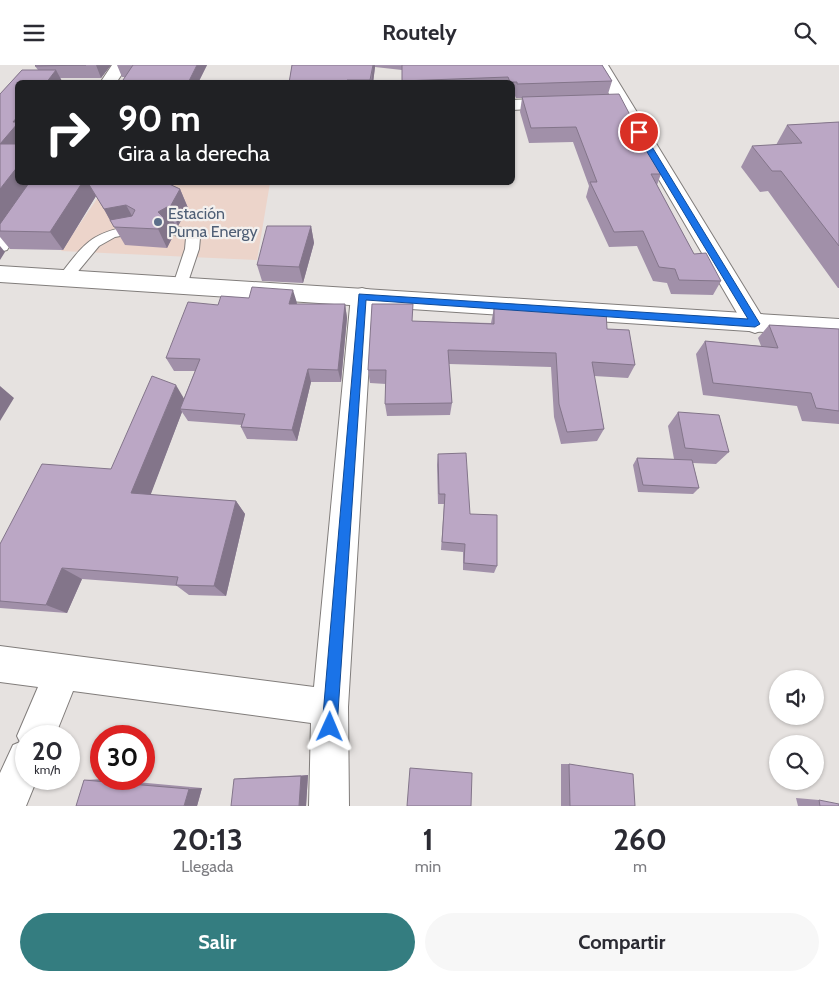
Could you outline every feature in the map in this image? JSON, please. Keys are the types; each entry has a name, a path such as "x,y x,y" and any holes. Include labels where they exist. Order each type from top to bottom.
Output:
{"street":[{"path":"110,80 120,65"},
{"path":"600,65 755,324"},
{"path":"600,101 620,101"},
{"path":"515,105 571,102"},
{"path":"0,245 40,185"},
{"path":"0,274 839,328"},
{"path":"329,806 330,707 362,296"},
{"path":"0,664 330,707"},
{"path":"41,725 63,671"},
{"path":"6,806 15,784"}],"lane":[{"path":"65,278 89,246 99,238 110,233 136,229"},
{"path":"176,231 189,233 193,238 192,249 180,285"}],"shaded area":[{"path":"107,185 270,185 257,260 61,251"}],"building":[{"path":"36,65 86,65 35,66"},
{"path":"133,65 197,65 190,80 123,80"},
{"path":"292,65 373,65 370,80 290,80"},
{"path":"402,65 602,65 612,81 517,84 515,80 509,80 508,77 402,80"},
{"path":"22,70 56,70 48,80 15,80 15,120 13,122 15,122 15,126 0,144 0,94"},
{"path":"619,94 661,174 651,174 694,254 706,253 721,281 679,280 675,269 659,267 643,231 614,232 590,182 597,182 576,127 531,128 522,97"},
{"path":"839,122 839,246 781,171 772,171 752,146 802,143 787,125"},
{"path":"0,144 15,144 15,170 0,189"},
{"path":"28,185 81,185 50,232 0,231 0,224"},
{"path":"89,185 171,185 180,189 170,207 158,212 164,218 158,229 114,227 110,220 132,216 135,210 126,205 104,209"},
{"path":"267,226 311,226 299,267 257,265"},
{"path":"252,287 293,290 289,304 345,304 338,370 308,369 292,430 241,427 245,414 180,409 200,359 166,358 188,302 218,305 221,296 249,298"},
{"path":"372,304 413,304 412,321 494,324 494,308 606,311 607,329 629,330 635,365 592,362 604,429 567,432 559,404 556,353 448,350 452,403 385,404 386,370 368,370"},
{"path":"769,325 839,329 839,411 816,408 811,393 713,383 705,341 778,348"},
{"path":"152,376 176,385 131,493 236,501 214,586 176,585 178,577 62,568 46,605 0,601 0,544 42,464 111,469"},
{"path":"678,412 719,415 729,452 685,448"},
{"path":"466,453 470,514 497,515 497,566 464,563 465,544 442,542 445,494 439,494 438,454"},
{"path":"637,458 692,460 699,488 643,485"},
{"path":"569,764 633,774 635,806 570,806"},
{"path":"410,768 472,773 471,806 407,806"},
{"path":"301,776 299,806 231,806 234,779"},
{"path":"84,780 90,781 90,790 155,790 155,786 189,789 184,806 76,806"},
{"path":"819,800 839,804 839,806 820,806"}],"place":[{"name":"Estación Puma Energy","path":"158,222"}],"route":[{"path":"330,727 362,296 755,324 639,132"}]}
